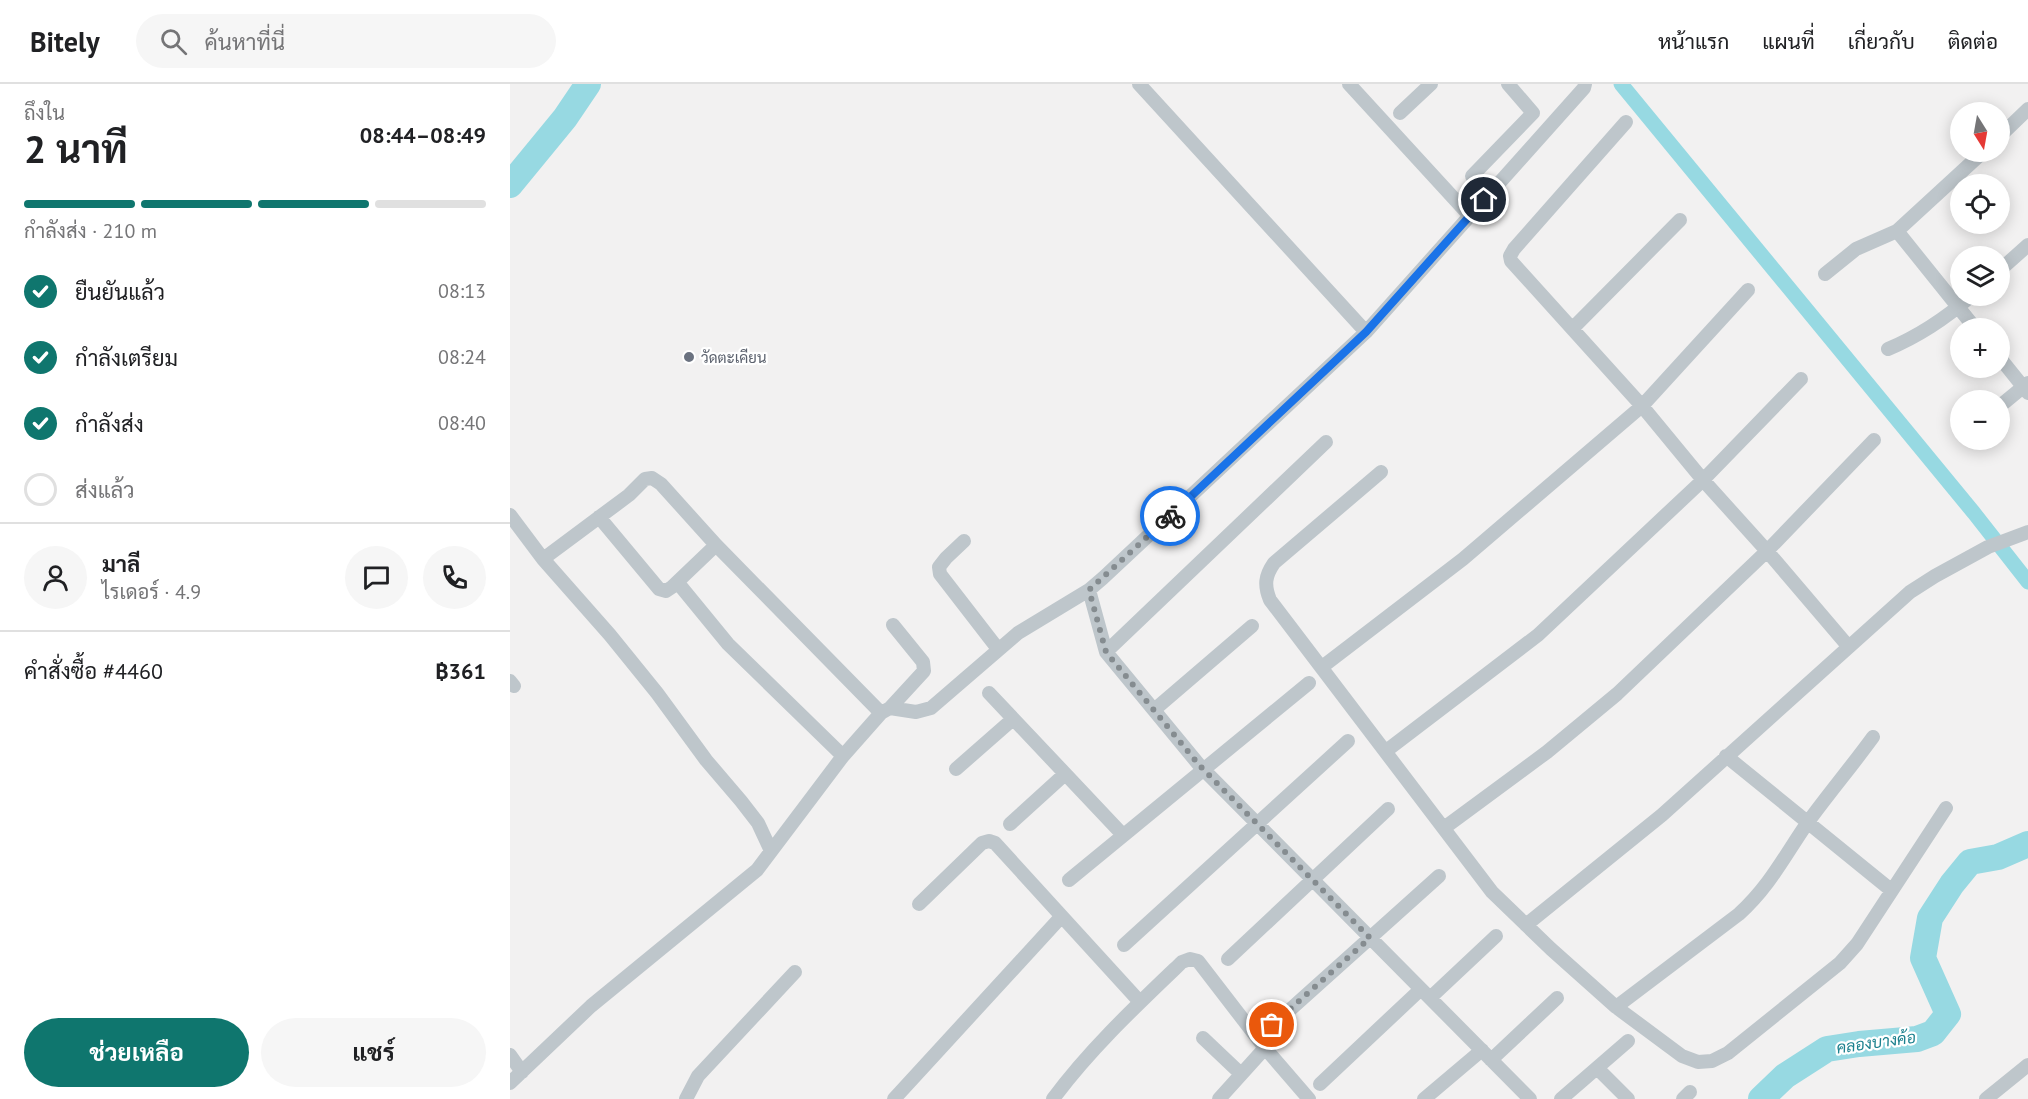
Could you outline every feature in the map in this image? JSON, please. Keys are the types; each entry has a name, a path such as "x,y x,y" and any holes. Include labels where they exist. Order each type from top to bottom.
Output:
{"street":[{"path":"1139,84 1366,332"},
{"path":"1349,84 1470,216"},
{"path":"1400,113 1431,84"},
{"path":"1472,176 1533,113 1508,84"},
{"path":"543,559 629,495 645,479 652,478 661,484 716,544 886,710 916,712 931,708 1018,633 1089,590 1366,332 1584,88 1585,84"},
{"path":"2010,127 2028,110"},
{"path":"1626,122 1514,249 1510,256 1513,265 1642,406 1703,480 1848,646"},
{"path":"1825,274 1856,249 1897,231 1972,162"},
{"path":"1573,328 1680,220"},
{"path":"1897,231 1966,318"},
{"path":"2010,261 2028,245"},
{"path":"1322,667 1463,560 1642,406 1748,290"},
{"path":"1888,349 1914,338 1959,306"},
{"path":"2010,370 2026,388 2010,399"},
{"path":"1386,751 1538,635 1703,480 1801,379"},
{"path":"1444,828 1546,752 1617,694 1767,551 1874,440"},
{"path":"1106,652 1326,442"},
{"path":"1381,472 1274,563 1267,573 1265,587 1270,600 1492,892 1616,1006 1682,1056 1698,1062 1712,1062 1728,1053 1840,963 1857,944 1946,808"},
{"path":"510,515 543,559 657,693 706,760 758,823 771,850"},
{"path":"599,517 659,589 666,591 678,583 716,544"},
{"path":"1526,925 1662,815 1910,592 1988,547 2022,535"},
{"path":"964,541 939,567 940,574 998,649"},
{"path":"678,583 728,644 843,756"},
{"path":"1089,590 1106,652 1204,769 1530,1099"},
{"path":"510,1083 591,1006 757,870 843,756 921,674 924,667 923,662 893,625"},
{"path":"1154,710 1252,626"},
{"path":"1069,880 1309,682"},
{"path":"989,693 1123,836"},
{"path":"956,769 1013,719"},
{"path":"1616,1006 1739,914 1753,901 1767,886 1809,822 1873,737"},
{"path":"1124,945 1348,741"},
{"path":"1726,756 1891,890"},
{"path":"1010,824 1065,774"},
{"path":"1228,959 1388,809"},
{"path":"919,904 982,843 989,841 995,843 1140,1002"},
{"path":"1272,1025 1439,876"},
{"path":"894,1099 1061,917"},
{"path":"1320,1084 1425,993 1496,936"},
{"path":"1053,1099 1069,1078 1140,1002 1182,962 1190,959 1198,962 1265,1048 1309,1099"},
{"path":"686,1099 698,1076 795,972"},
{"path":"1424,1099 1487,1055 1557,998"},
{"path":"1203,1038 1241,1074"},
{"path":"1562,1099 1628,1041"},
{"path":"1219,1099 1265,1048"},
{"path":"510,1055 522,1072"},
{"path":"1986,1099 2028,1065"},
{"path":"1597,1068 1628,1099"}],"waterway":[{"path":"510,185 565,118 588,84"},
{"path":"1621,84 1974,513 2028,582"},
{"name":"คลองบางค้อ","path":"1761,1099 1785,1076 1827,1049 1917,1039 1933,1033 1948,1014 1923,958 1930,918 1952,884 1970,862 1998,857 2028,844"}],"way so far":[{"path":"1170,516 1089,590 1106,652 1200,766 1370,938 1272,1025"}],"place":[{"name":"วัดตะเคียน","path":"689,357"}],"route":[{"path":"1170,516 1366,332 1484,200"}]}
